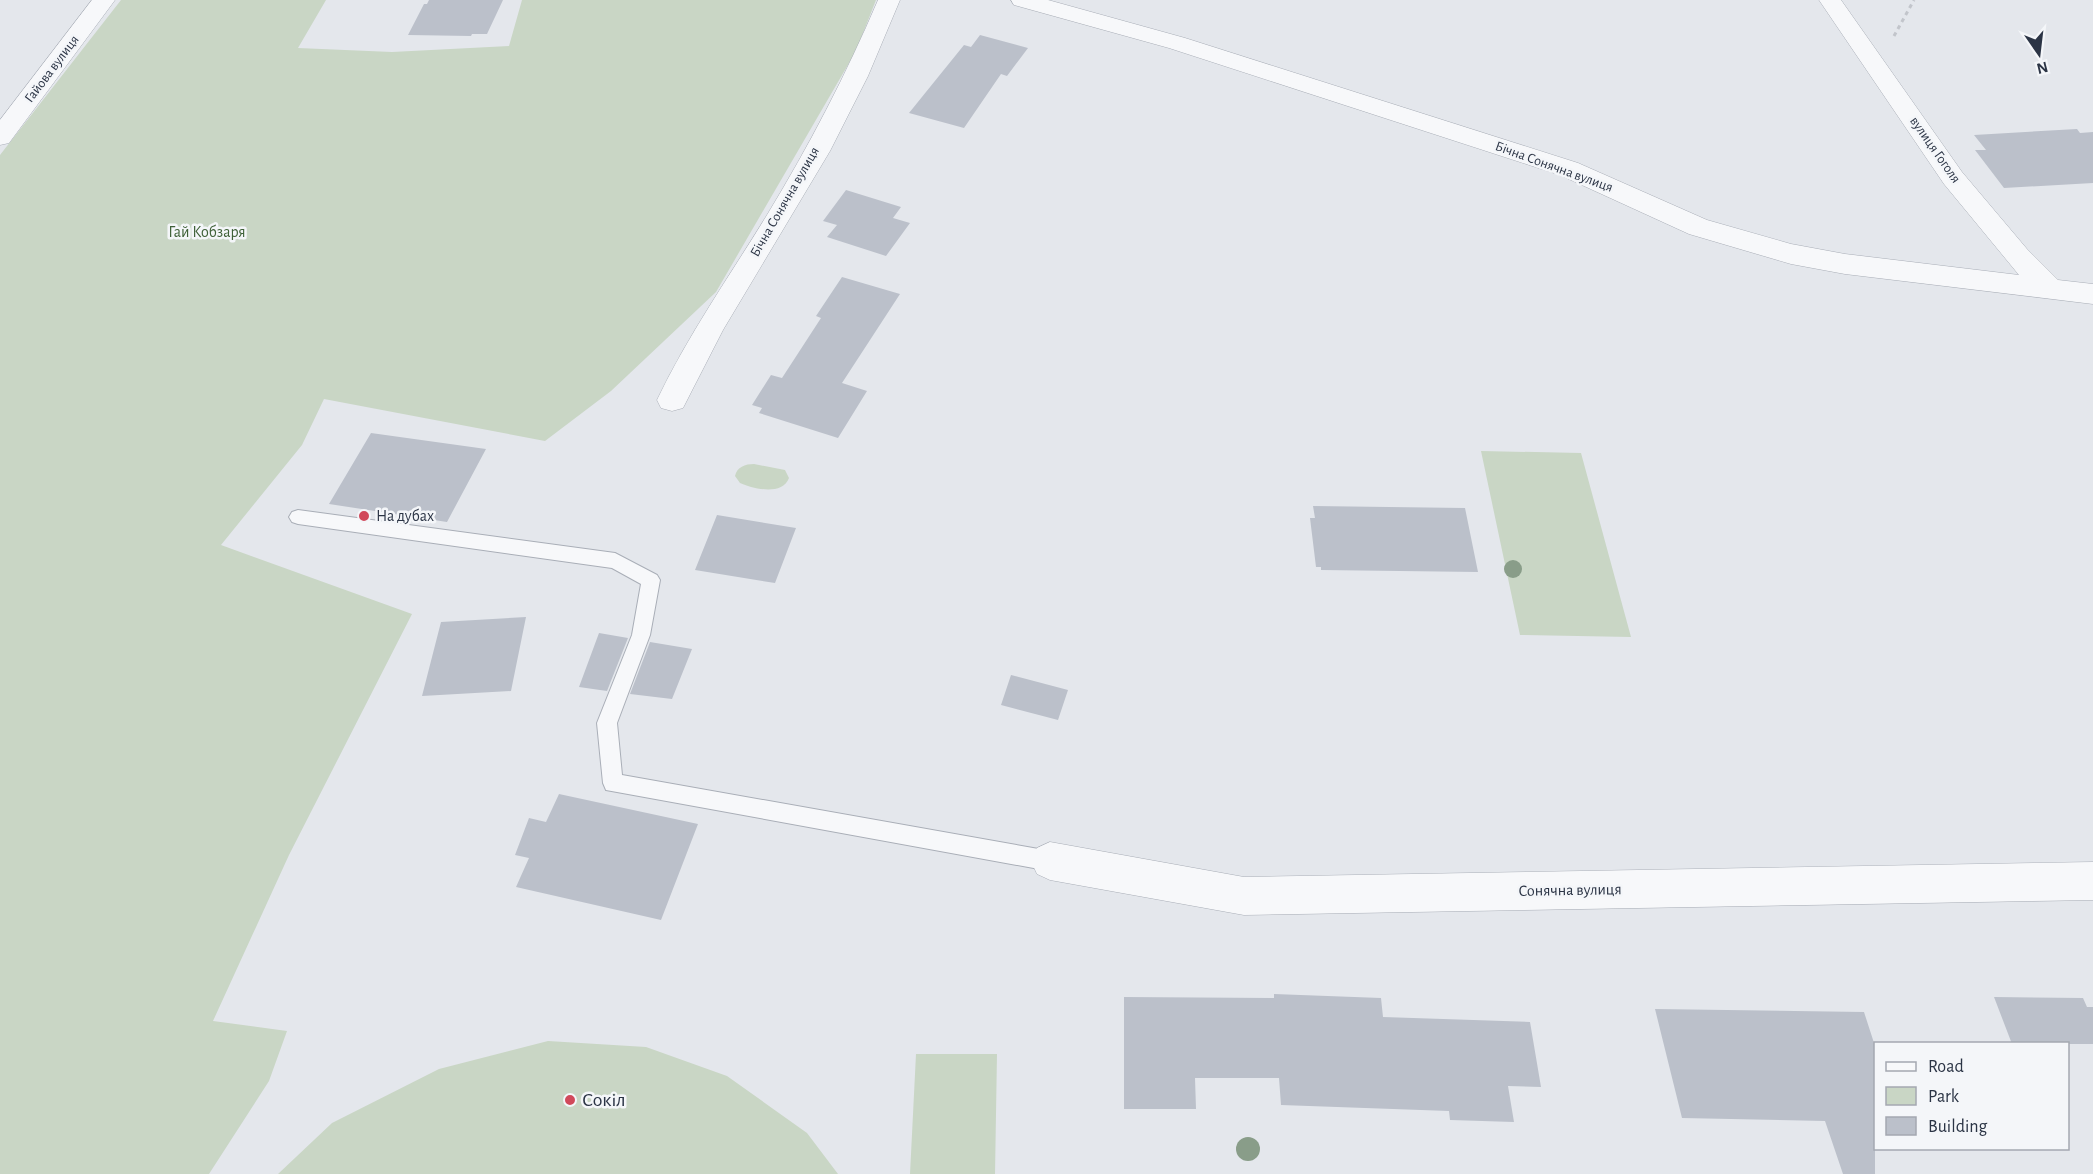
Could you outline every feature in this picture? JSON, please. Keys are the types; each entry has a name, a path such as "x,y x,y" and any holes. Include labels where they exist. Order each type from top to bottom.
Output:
{"street":[{"name":"Гайова вулиця","path":"0,137 104,0"},
{"name":"Бічна Сонячна вулиця","path":"672,400 688,364 790,199 866,58 889,0"},
{"name":"Бічна Сонячна вулиця","path":"1022,0 1177,43 1569,169 1698,227 1791,254 1845,264 2093,294"},
{"name":"вулиця Гоголя","path":"1830,0 1953,178 2017,255 2051,290"},
{"name":"Сонячна вулиця","path":"1050,861 1244,896 2093,881"}],"lane":[{"path":"298,517 615,561 651,580 641,635 607,723 613,783 1050,861"}],"path":[{"path":"1877,66 1914,0"}],"green space":[{"name":"Гай Кобзаря","path":"121,0 326,0 298,48 392,52 509,46 522,0 876,0 856,51 716,292 611,391 545,441 324,399 302,445 221,545 412,614 289,855 213,1021 287,1031 269,1081 209,1174 0,1174 0,155"},
{"path":"1481,451 1581,453 1631,637 1520,635"},
{"path":"754,464 785,470 789,478 780,487 767,490 740,483 735,476 738,470 745,465"},
{"name":"Сокіл","path":"548,1041 646,1047 727,1076 807,1133 838,1174 278,1174 332,1123 439,1069"},
{"path":"916,1054 997,1054 995,1174 910,1174"}],"building":[{"path":"429,0 503,0 487,34 408,35 424,4 427,4"},
{"path":"980,35 1028,48 1007,76 1001,74 964,128 909,113 964,45 971,47"},
{"path":"2077,129 2080,133 2093,132 2093,183 2004,188 1975,150 1986,150 1974,135"},
{"path":"846,190 901,207 893,218 910,223 886,256 827,237 837,225 823,221"},
{"path":"842,277 900,294 842,383 867,391 838,438 759,413 762,408 752,405 771,375 782,378 821,318 816,316"},
{"path":"371,433 486,449 447,522 329,504"},
{"path":"1313,506 1465,508 1478,572 1321,570 1321,567 1316,567 1310,518 1315,518"},
{"path":"717,515 796,528 775,583 695,570"},
{"path":"526,617 511,691 422,696 441,622"},
{"path":"599,633 628,638 607,691 579,687"},
{"path":"650,642 692,649 672,699 630,694"},
{"path":"1011,675 1068,690 1058,720 1001,705"},
{"path":"559,794 698,824 661,920 516,887 529,858 515,855 529,818 546,822"},
{"path":"1274,994 1381,998 1383,1017 1530,1022 1541,1087 1508,1086 1514,1122 1450,1120 1449,1111 1281,1105 1279,1078 1195,1078 1196,1109 1124,1109 1124,997 1274,998"},
{"path":"1994,997 2083,998 2087,1007 2093,1007 2093,1044 2011,1042"},
{"path":"1655,1009 1864,1012 1874,1043 1875,1174 1843,1174 1825,1121 1682,1118"}],"place":[{"name":"На дубах","path":"364,516"},
{"name":"Сокіл","path":"570,1100"}]}
